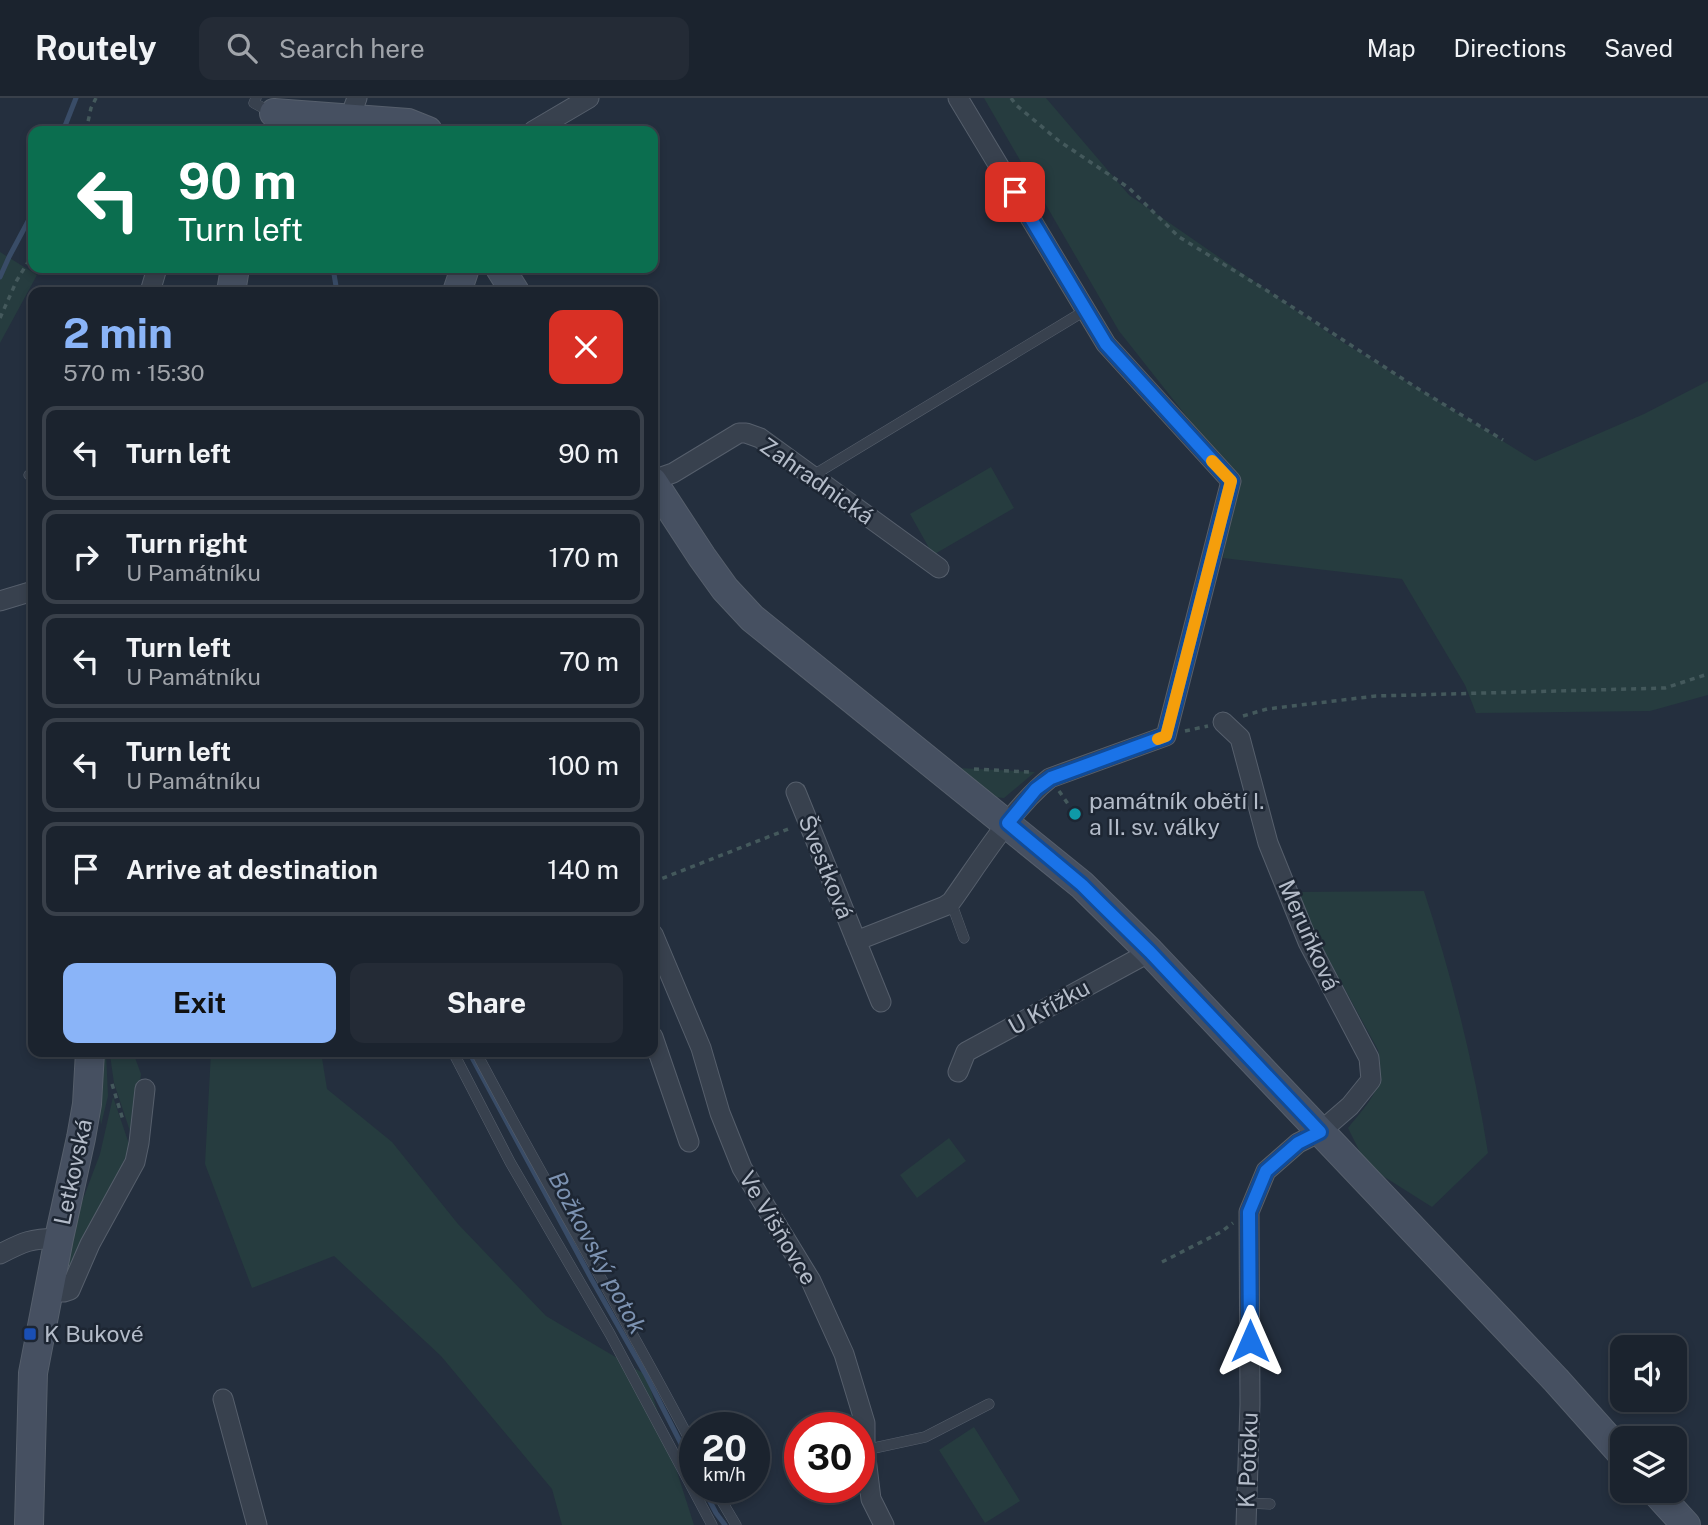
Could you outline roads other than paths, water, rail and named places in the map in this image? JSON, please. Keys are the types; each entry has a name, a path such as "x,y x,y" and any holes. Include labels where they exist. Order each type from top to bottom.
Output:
{"street":[{"path":"541,126 589,98"},
{"path":"958,98 1086,310"},
{"path":"269,110 335,113 416,126"},
{"name":"Švestková","path":"856,941 951,902 1036,789 1043,775 1166,736 1231,481 1106,344 1086,310"},
{"name":"Zahradnická","path":"658,479 673,473 739,433 746,433 760,438 939,568"},
{"path":"658,489 725,589 752,618 1082,885 1150,952 1556,1380 1610,1441"},
{"path":"0,601 28,593"},
{"name":"Meruňková","path":"1223,722 1240,738 1268,843 1308,942 1368,1058 1371,1080 1350,1106 1320,1132"},
{"name":"Švestková","path":"796,792 881,1002"},
{"name":"Ve Višňovce","path":"658,946 701,1048 720,1112 741,1168 811,1280 844,1354 862,1412"},
{"name":"U Křížku","path":"958,1072 967,1052 1150,952"},
{"path":"658,1051 690,1142"},
{"name":"Letkovská","path":"29,1525 33,1373 88,1104 90,1057"},
{"name":"Letkovská","path":"49,1292 71,1290 90,1244 135,1162 145,1089"},
{"name":"K Potoku","path":"1246,1525 1250,1404 1249,1212 1266,1171 1298,1143 1320,1132"},
{"path":"0,1254 25,1241 59,1238"},
{"path":"223,1399 257,1525"},
{"name":"Ve Višňovce","path":"873,1503 884,1525"},
{"path":"1666,1503 1686,1525"}],"lane":[{"path":"812,476 1086,310"},
{"path":"951,902 964,938"},
{"path":"456,1057 510,1162 610,1334 712,1525"},
{"path":"479,1057 679,1420"},
{"path":"875,1448 925,1437 989,1404"},
{"path":"723,1503 736,1525"},
{"path":"1247,1503 1270,1504"}],"waterway":[{"path":"65,126 76,98"},
{"path":"0,277 28,221"},
{"name":"Božkovský potok","path":"334,273 336,287"},
{"name":"Božkovský potok","path":"472,1057 679,1440"},
{"name":"Božkovský potok","path":"711,1503 725,1525"}],"place":[{"name":"památník obětí I. a II. sv. války","path":"1075,814"},
{"name":"K Bukové","path":"30,1334"}]}
